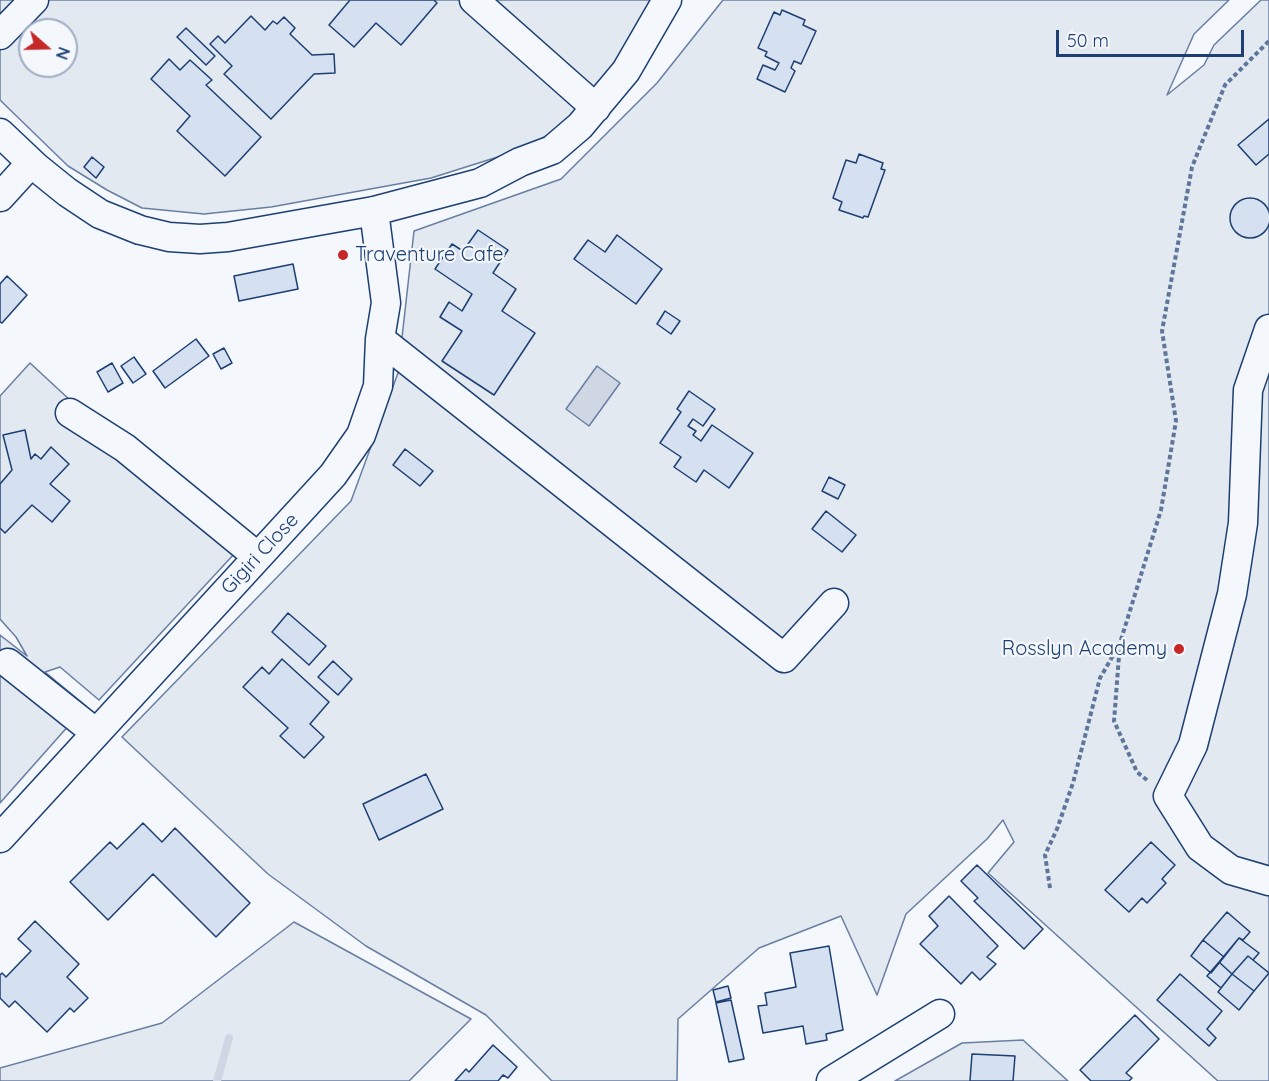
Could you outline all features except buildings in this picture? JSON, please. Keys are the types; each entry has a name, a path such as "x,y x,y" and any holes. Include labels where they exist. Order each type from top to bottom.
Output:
{"street":[{"path":"0,35 34,0"},
{"path":"474,0 596,108"},
{"path":"0,133 31,163 67,192 100,214 140,230 169,237 200,239 228,237 374,211 480,183 520,162 552,150 580,126 626,71 667,0"},
{"path":"0,197 31,163"},
{"name":"Gigiri Close","path":"0,838 333,475 361,435 378,386 380,339 386,303 374,211"},
{"path":"1269,329 1248,390 1244,523 1232,594 1194,745 1168,796 1200,847 1231,870 1269,881"},
{"path":"380,339 784,658 834,603"},
{"path":"69,413 124,448 258,557"},
{"path":"8,663 96,733"},
{"path":"831,1081 940,1014"}],"path":[{"path":"1050,888 1045,855 1073,783 1100,678 1120,643 1161,510 1176,422 1162,331 1192,167 1225,85 1269,41"},
{"path":"1120,643 1114,721 1137,772 1168,796"}],"shaded area":[{"path":"0,0 655,0 578,118 523,149 431,178 271,207 204,214 142,208 68,166 0,100"},
{"path":"723,0 1229,0 1194,34 1167,95 1204,65 1214,45 1261,0 1269,0 1269,1081 1218,1081 988,873 1014,842 1003,820 987,839 906,914 877,995 841,916 759,948 678,1019 677,1081 552,1081 486,1015 366,946 268,874 122,737 351,501 398,373 414,231 561,179 657,83"},
{"path":"30,363 235,553 99,700 60,667 45,672 86,706 0,803 0,635 27,656 16,637 0,619 0,396"},
{"path":"597,366 620,383 589,426 566,409"},
{"path":"294,922 471,1019 409,1081 0,1081 0,1068 162,1023"},
{"path":"1023,1040 1068,1081 895,1081 962,1043"}],"waterway":[{"path":"217,1081 229,1038"}],"place":[{"name":"Traventure Cafe","path":"343,255"},
{"name":"Rosslyn Academy","path":"1179,649"}]}
